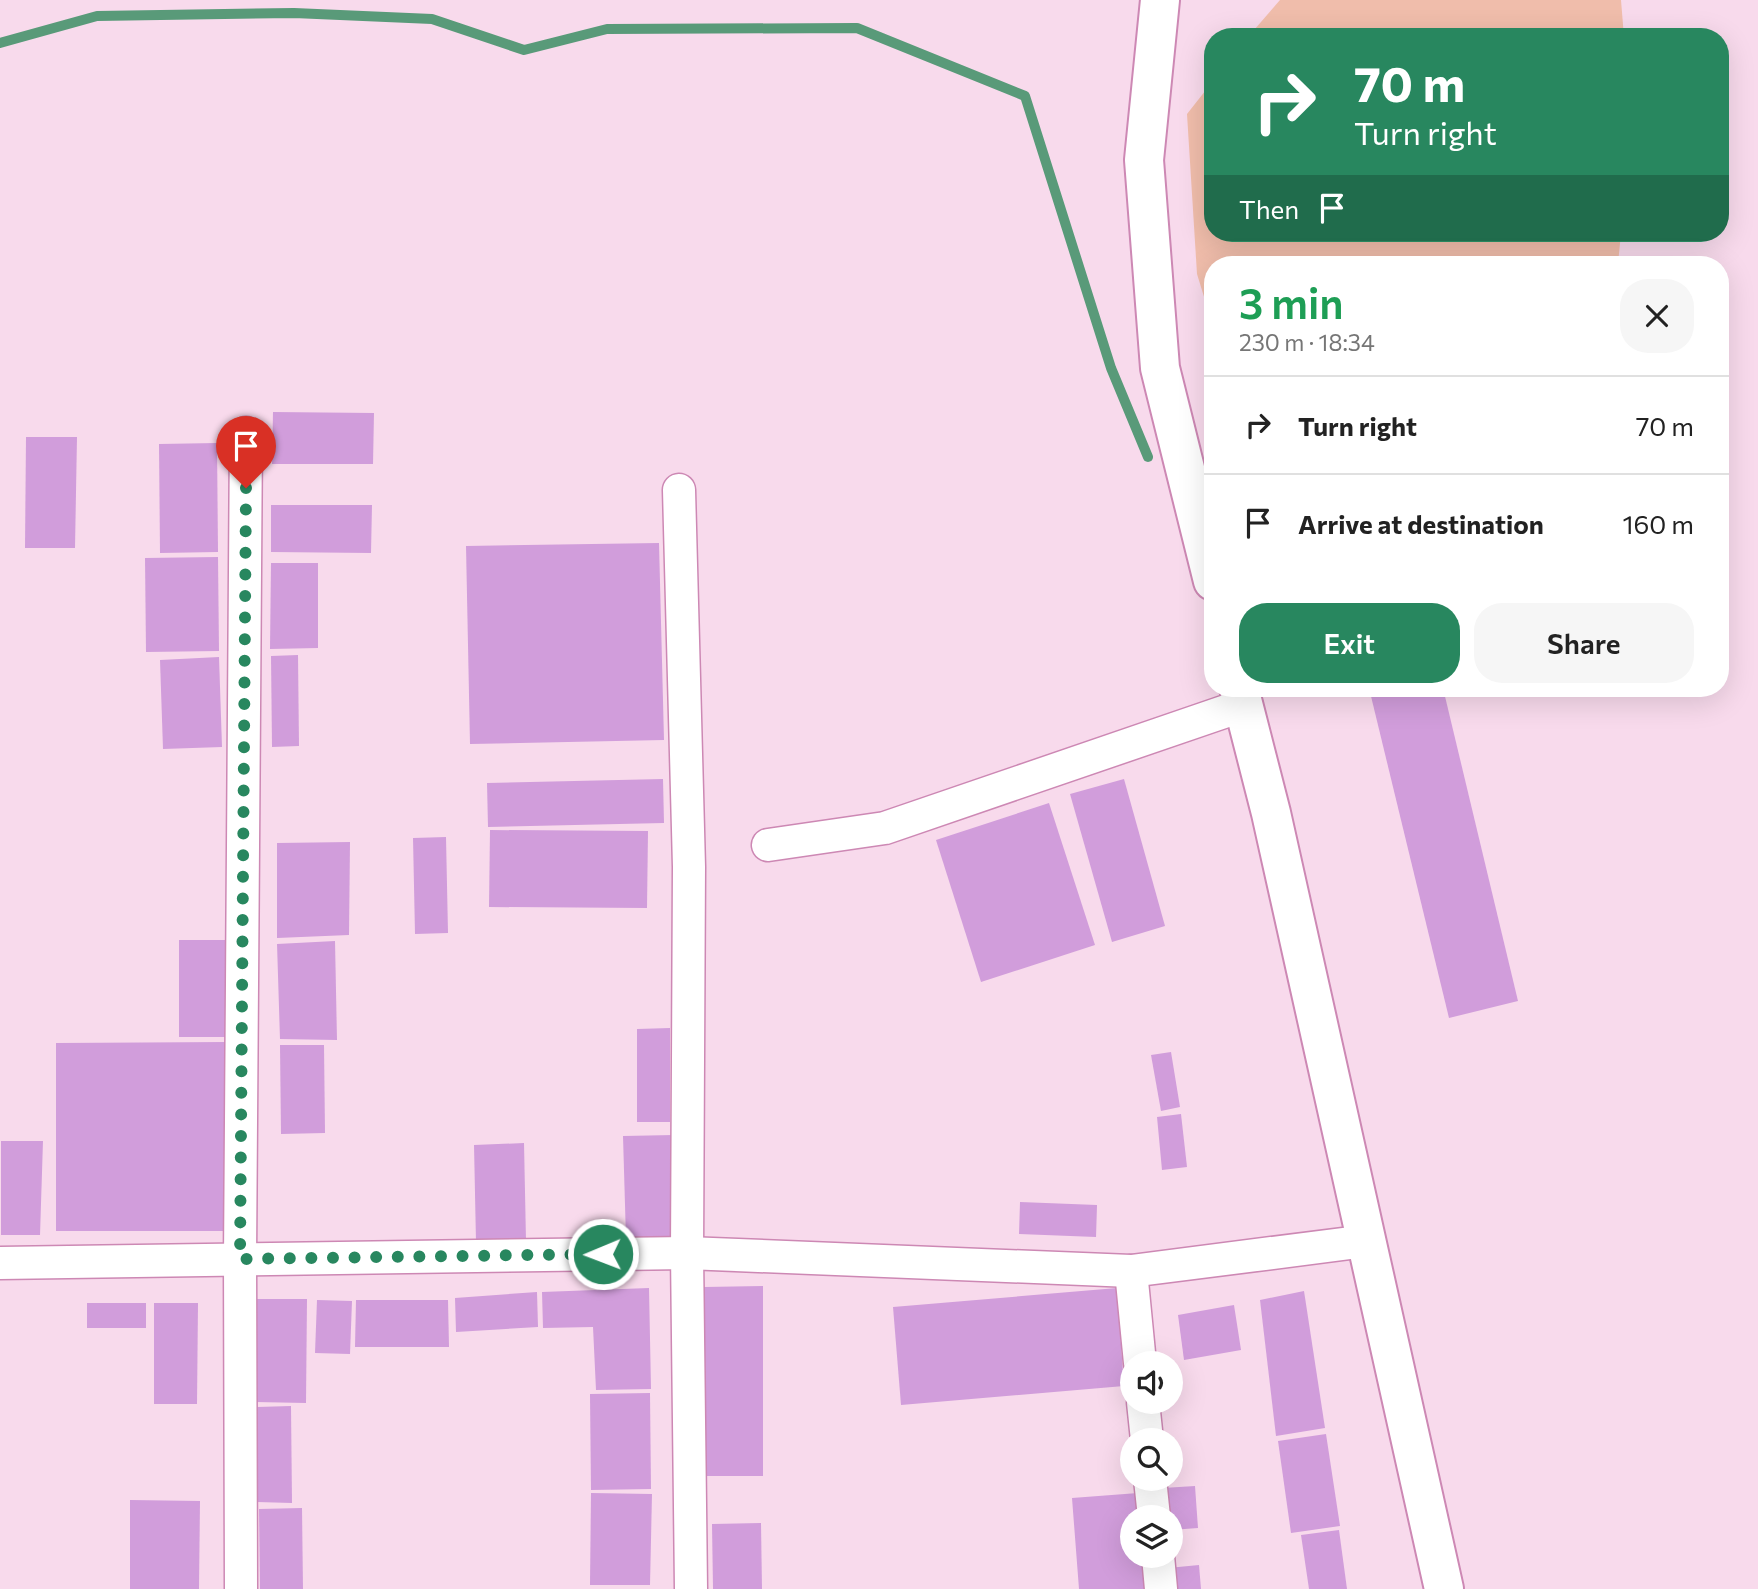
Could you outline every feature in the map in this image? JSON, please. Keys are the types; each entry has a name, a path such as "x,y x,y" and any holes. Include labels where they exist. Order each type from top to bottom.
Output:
{"main road":[{"path":"1160,0 1144,160 1160,368 1204,545"},
{"path":"1242,697 1271,813 1444,1589"}],"street":[{"path":"241,1589 240,1259 246,433"},
{"path":"679,490 689,867 687,1253 691,1589"},
{"path":"768,845 885,828 1239,697"},
{"path":"0,1263 687,1253 1131,1271 1366,1241"},
{"path":"1131,1271 1139,1351"},
{"path":"1159,1568 1161,1589"}],"shaded area":[{"path":"1280,0 1621,0 1623,28 1256,28"},
{"path":"1204,92 1204,242 1620,242 1619,256 1204,256 1204,297 1197,274 1187,114"}],"building":[{"path":"273,412 374,413 373,464 272,464"},
{"path":"26,437 77,437 75,548 25,548"},
{"path":"217,443 218,552 160,553 159,444"},
{"path":"271,505 372,505 371,553 271,552"},
{"path":"659,543 664,740 470,744 466,546"},
{"path":"218,557 219,651 146,652 145,558"},
{"path":"271,563 318,563 318,648 270,649"},
{"path":"298,655 299,746 272,747 271,656"},
{"path":"219,657 222,747 163,749 160,660"},
{"path":"1371,697 1445,697 1518,1001 1449,1018"},
{"path":"663,779 664,823 488,827 487,783"},
{"path":"1124,779 1165,926 1112,942 1070,794"},
{"path":"1049,803 1095,945 981,982 936,840"},
{"path":"490,830 648,831 647,908 489,907"},
{"path":"446,837 448,933 415,934 413,838"},
{"path":"350,842 349,935 277,938 277,843"},
{"path":"179,940 227,940 227,1037 179,1037"},
{"path":"335,941 337,1040 280,1039 277,944"},
{"path":"670,1028 670,1122 637,1122 637,1029"},
{"path":"227,1042 227,1231 56,1231 56,1043"},
{"path":"280,1045 324,1045 325,1133 281,1134"},
{"path":"1171,1052 1180,1107 1161,1111 1151,1055"},
{"path":"1181,1114 1187,1167 1162,1170 1157,1117"},
{"path":"674,1135 676,1241 626,1239 623,1136"},
{"path":"1,1141 43,1141 40,1235 1,1235"},
{"path":"524,1143 526,1241 476,1242 474,1145"},
{"path":"1020,1202 1097,1205 1096,1237 1019,1234"},
{"path":"763,1286 763,1476 704,1476 704,1287"},
{"path":"649,1288 651,1389 596,1390 593,1327 543,1328 542,1292"},
{"path":"1117,1288 1122,1351 1120,1386 901,1405 893,1307"},
{"path":"1304,1291 1325,1428 1276,1436 1260,1300"},
{"path":"537,1292 538,1327 456,1332 455,1298"},
{"path":"257,1299 307,1299 306,1403 255,1402"},
{"path":"317,1300 352,1301 350,1354 315,1353"},
{"path":"356,1300 448,1300 449,1347 355,1347"},
{"path":"87,1303 146,1303 146,1328 87,1328"},
{"path":"154,1303 198,1303 197,1404 154,1404"},
{"path":"1234,1305 1241,1350 1184,1360 1178,1315"},
{"path":"650,1393 651,1489 591,1490 590,1394"},
{"path":"291,1406 292,1503 257,1502 257,1407"},
{"path":"1326,1434 1340,1526 1291,1533 1278,1441"},
{"path":"1195,1486 1198,1528 1183,1529 1183,1505 1164,1505 1163,1491 1183,1491 1183,1487"},
{"path":"591,1493 652,1494 650,1585 590,1585"},
{"path":"1138,1493 1139,1505 1120,1505 1120,1568 1144,1568 1145,1589 1079,1589 1072,1498"},
{"path":"130,1500 200,1501 199,1589 130,1589"},
{"path":"302,1508 303,1589 260,1589 259,1509"},
{"path":"761,1523 762,1589 713,1589 712,1524"},
{"path":"1339,1530 1347,1589 1309,1589 1301,1535"},
{"path":"1199,1565 1201,1589 1170,1589 1168,1568"}],"waterway":[{"path":"0,43 97,16 294,13 432,19 524,50 607,29 857,28 1025,96 1111,368 1148,457"}],"route":[{"path":"246,488 240,1259 603,1254"}]}
